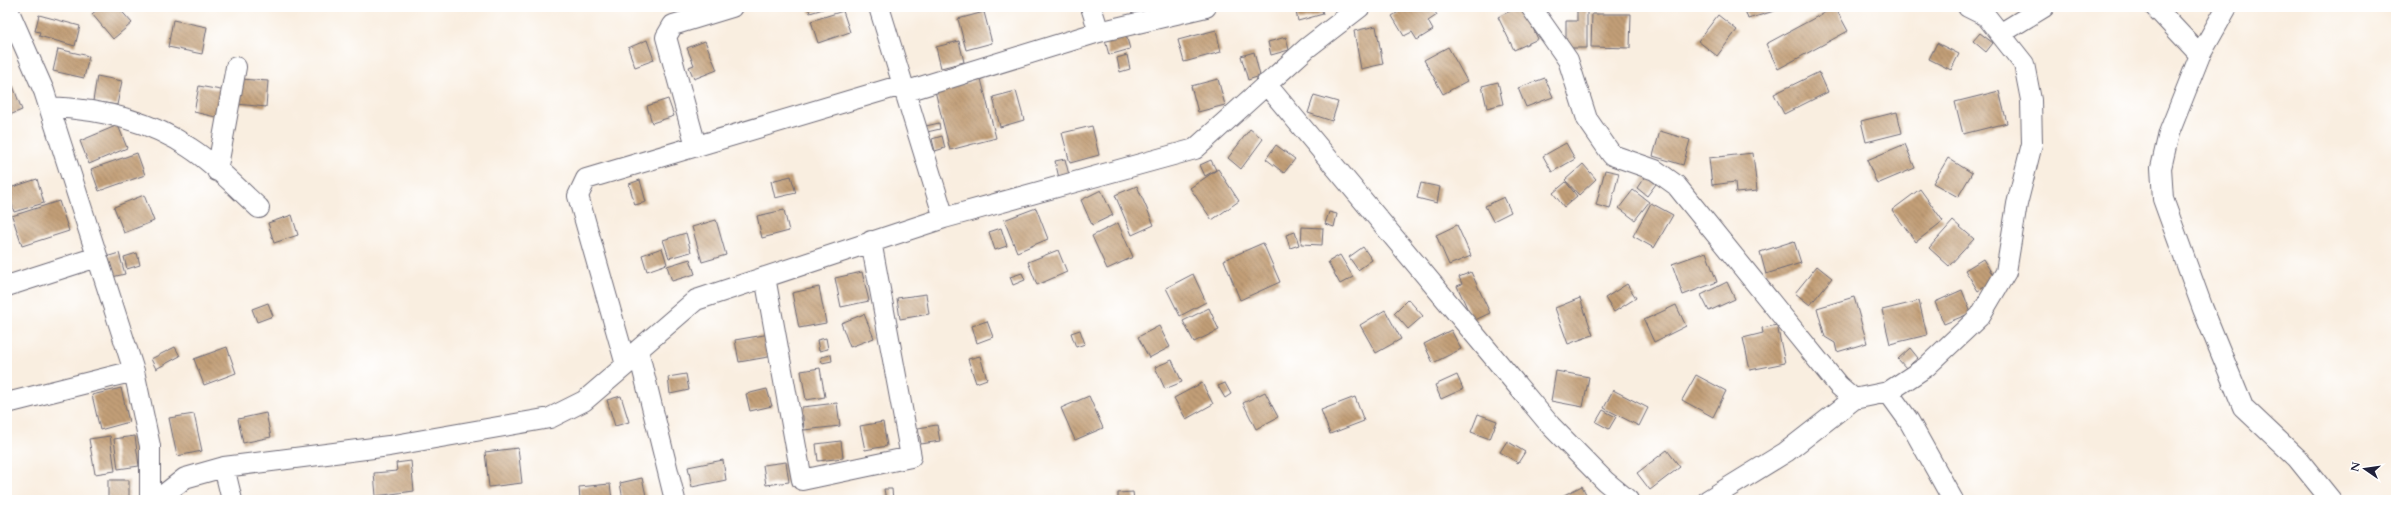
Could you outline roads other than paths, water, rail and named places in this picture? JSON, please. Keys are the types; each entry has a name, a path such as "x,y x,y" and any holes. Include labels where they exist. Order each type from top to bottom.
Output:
{"street":[{"path":"7,7 49,107 134,371 150,446 150,500"},
{"path":"696,146 666,37 673,25 732,7"},
{"path":"879,7 944,218"},
{"path":"1091,7 1099,32"},
{"path":"675,500 632,358 578,196 586,179 696,146 1099,32 1206,7"},
{"path":"157,500 185,478 224,467 389,446 550,418 584,401 696,300 944,218 1195,149 1266,84 1360,7"},
{"path":"1530,7 1568,60 1587,119 1612,155 1655,170 1676,185 1838,385 1854,399"},
{"path":"1708,500 1786,452 1854,399 1888,392 1926,367 1980,316 2006,272 2017,204 2032,144 2031,100 2024,64 1986,16 1968,7"},
{"path":"2000,34 2044,7"},
{"path":"2155,7 2200,55"},
{"path":"2226,7 2200,55 2169,132 2161,168 2163,199 2203,309 2243,407 2297,458 2331,500"},
{"path":"217,171 236,67"},
{"path":"1266,84 1551,426 1605,481 1628,500"},
{"path":"49,107 88,109 148,125 191,148 259,208"},
{"path":"765,276 802,480 910,457 871,241"},
{"path":"7,286 97,257"},
{"path":"7,403 134,371"},
{"path":"1888,392 1909,420 1953,500"},
{"path":"224,467 232,500"}]}
